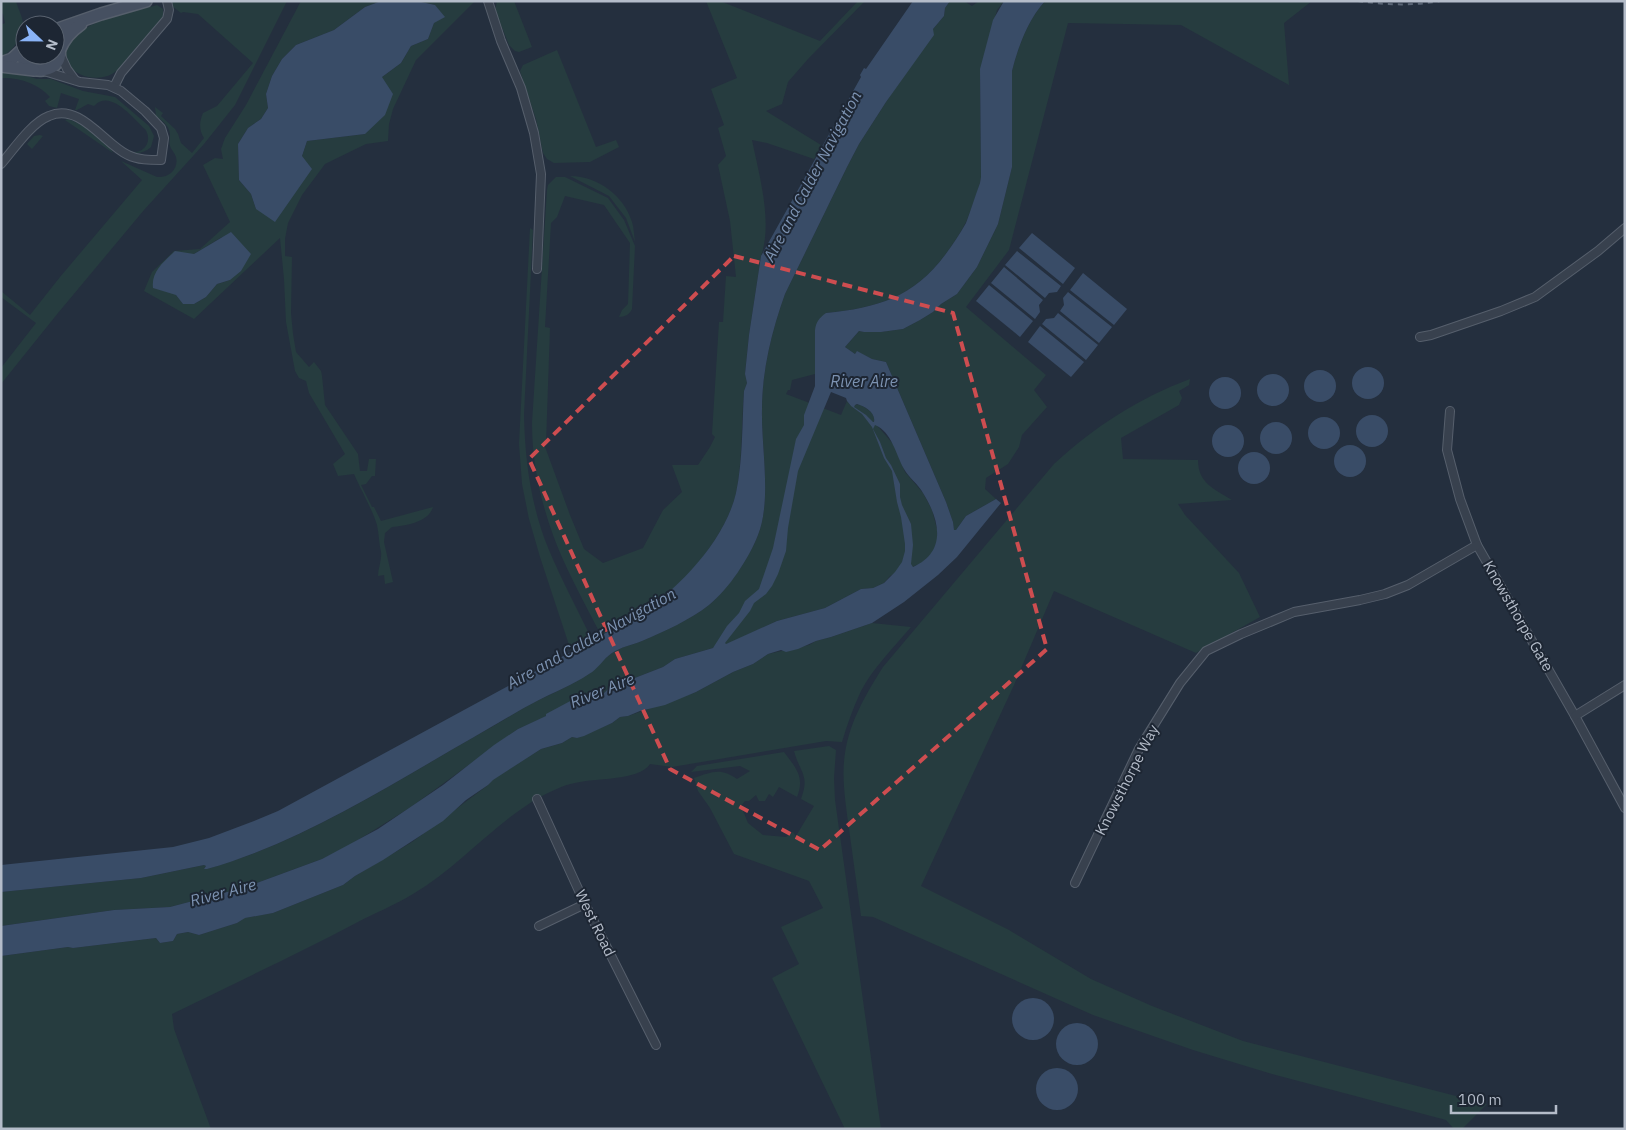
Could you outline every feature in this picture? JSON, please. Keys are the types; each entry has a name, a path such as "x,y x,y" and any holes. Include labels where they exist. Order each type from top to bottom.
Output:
{"main road":[{"path":"65,27 146,1"},
{"path":"65,40 72,31 86,20"},
{"path":"1,64 15,56"},
{"path":"1,64 41,71 49,69 54,65"},
{"path":"27,65 41,71"}],"street":[{"path":"114,87 121,73 167,19 169,10 167,1"},
{"path":"488,1 501,41 521,88 534,132 541,174 537,270"},
{"path":"65,64 75,80"},
{"path":"1,164 37,124 50,116 62,113 85,121 125,154 137,158 162,160 164,138 162,128 128,96 114,87 75,80 41,71"},
{"path":"1420,337 1501,311 1534,297 1598,251 1625,228"},
{"name":"Knowsthorpe Gate","path":"1450,411 1446,450 1460,499 1477,545 1575,716 1625,808"},
{"name":"Knowsthorpe Way","path":"1075,883 1139,749 1180,683 1206,651 1294,612 1360,600 1408,585 1477,545"},
{"path":"1575,716 1625,685"},
{"name":"West Road","path":"537,799 584,904 656,1045"},
{"path":"539,926 584,904"}],"highlighted area":[{"path":"734,256 953,313 1047,649 820,850 670,769 529,459"}],"green space":[{"path":"1,1 16,1 21,15 15,15 15,45 1,57 1,25 5,23 1,13"},
{"path":"172,1 287,1 235,105 204,144 144,210 1,384 1,368 36,323 1,297 1,291 30,315 142,180 121,161 157,177 165,176 174,169 177,161 170,146 170,134 165,123 156,116 155,107 163,113 161,116 175,129 181,143 192,153 204,138 200,126 203,113 217,106 253,63 198,14 181,13 172,6"},
{"path":"301,1 381,1 365,7 334,30 296,45 282,59 272,76 266,94 268,108 261,119 248,128 238,144 239,180 251,194 256,209 302,156 307,141 365,134 382,77 401,63 411,46 428,39 434,23 435,5 417,1 475,1 416,60 393,109 389,124 388,141 366,144 325,164 302,195 288,223 285,239 285,256 292,257 291,313 296,352 309,367 314,362 321,371 325,405 358,454 360,471 367,471 369,459 376,459 375,476 372,476 366,484 361,485 372,507 374,507 381,521 433,507 431,512 422,520 392,527 385,533 384,542 393,582 385,584 384,575 378,576 381,555 378,528 370,506 354,474 338,476 333,464 345,454 309,393 306,381 299,378 295,371 286,322 280,238 194,319 144,291 152,272 174,251 200,249 230,222 203,165 215,158 223,159 221,149 225,138 246,105","holes":["222,237 230,280 217,284 206,297 194,304 183,304 176,295 194,254"]},
{"path":"497,1 514,1 532,47 519,52 509,45 495,10"},
{"path":"706,1 720,1 820,41 858,1 865,1 788,82 782,104 766,111 821,145 814,159 767,143 752,140 764,198 766,229 749,335 740,468 736,493 731,508 715,540 704,556 679,584 648,610 601,635 569,573 553,535 544,508 533,452 532,423 547,190 548,185 556,177 565,177 608,198 624,220 635,246 632,309 627,315 619,317 622,310 628,304 630,243 604,205 565,196 557,217 551,223 545,327 550,328 546,444 544,444 584,549 603,563 643,548 663,510 682,492 672,465 698,465 715,437 712,434 719,322 723,322 726,276 736,277 730,221 718,165 726,156 718,128 724,125 711,89 737,78"},
{"path":"950,1 964,1 972,6 979,1 1004,1 997,10 980,78 981,177 966,222 945,255 921,281 893,298 878,304 826,313 816,358 815,374 792,380 790,390 786,394 841,415 847,401 851,406 860,404 872,413 874,422 894,445 905,472 923,493 932,510 937,529 937,542 926,560 890,576 884,583 873,588 861,589 825,608 777,621 730,643 675,659 663,667 609,688 603,694 518,729 411,807 350,845 322,859 246,887 170,907 114,910 1,926 1,892 141,878 204,865 206,866 204,869 207,869 277,844 344,811 533,703 569,686 592,672 615,651 677,625 709,605 731,581 744,563 758,535 762,521 765,473 762,394 772,336 785,294 859,144 933,29 944,16 945,8"},
{"path":"1045,1 1312,1 1284,23 1289,85 1181,25 1068,23 1009,250 966,307 1046,375 1034,390 1047,407 1022,435 1019,447 1008,464 986,478 985,489 996,499 966,516 954,531 946,502 886,362 872,359 857,352 855,354 845,347 859,331 881,332 903,329 920,320 957,294 977,267 998,224 1012,167 1012,71 1024,34"},
{"path":"157,5 163,9 163,17 115,72 102,77 92,78 74,71 65,57 66,48 72,39 90,26 112,17"},
{"path":"557,50 596,147 616,140 619,147 590,162 554,163 547,159 543,153 536,119 520,71 523,65"},
{"path":"1,72 20,74 37,79 51,79 83,91 115,97 149,126 154,136 151,147 141,153 130,152 140,151 146,146 148,142 147,134 145,129 128,112 114,102 100,101 94,106 88,104 75,110 79,99 61,93 57,108 49,106 45,101 50,97 40,88 22,80 1,78"},
{"path":"68,119 94,133 106,143 113,153 65,120"},
{"path":"34,136 43,136 32,149 27,144"},
{"path":"570,176 580,177 600,184 616,196 623,204 633,224 635,242 626,218 609,196"},
{"path":"530,228 533,230 524,415 526,449 533,501 543,534 559,573 592,640 571,651 540,557 529,519 522,484 519,444"},
{"path":"1190,379 1189,385 1179,391 1182,398 1179,405 1121,438 1123,459 1198,460 1204,480 1213,489 1232,500 1178,504 1185,515 1239,573 1260,617 1196,653 1054,591 1014,685 921,886 1009,930 1091,979 1152,1006 1243,1041 1487,1104 1462,1129 1454,1129 1446,1120 1272,1074 1193,1050 1093,1015 873,917 861,916 845,801 844,762 847,741 855,719 883,667 1054,464 1101,426 1135,404"},
{"path":"872,623 911,627 866,682 853,710 842,742 826,741 672,767 650,764 636,773 626,776 583,781 561,787 523,808 491,832 446,871 406,898 172,1014 174,1029 211,1129 1,1129 1,956 156,938 160,943 173,941 177,934 188,932 199,935 237,923 244,918 273,913 343,885 412,842 488,785 492,780 541,749 562,743 572,737 577,738 612,723 620,717 628,716 696,692 733,672 753,664 768,654 809,645"},
{"path":"829,746 836,750 835,800 881,1129 845,1129 772,978 799,964 781,927 823,908 809,881 734,854 710,808 698,791 694,778 721,772 737,779 750,771 740,766 691,772 697,766 784,752 800,778 797,797 779,787 773,797 769,794 765,801 759,801 756,795 749,801 745,801 741,806 748,823 763,835 786,837 793,832 796,836 814,806 801,799 805,784 794,751"}],"water":[{"path":"381,1 417,1 435,5 445,17 434,23 428,39 411,46 401,63 382,77 393,94 385,115 365,134 307,141 302,156 312,169 275,222 256,209 251,194 239,180 238,144 248,128 261,119 268,108 266,94 272,76 282,59 296,45 334,30 365,7"},
{"name":"Aire and Calder Navigation","path":"913,1 950,1 945,8 944,16 933,29 934,35 886,102 859,144 785,294 772,336 762,394 765,490 762,521 758,535 744,563 724,591 694,616 642,641 615,651 583,678 537,701 344,811 276,844 242,858 207,869 204,869 206,866 204,865 141,878 1,892 1,865 173,847 209,838 278,811 637,616 652,606 683,579 722,529 736,493 741,455 744,391 747,383 745,374 749,335 761,256 861,77 860,75 864,68 866,69"},
{"name":"River Aire","path":"1004,1 1045,1 1024,34 1012,71 1012,167 998,224 977,267 957,294 941,304 933,312 903,329 881,332 859,331 845,347 855,354 857,351 872,359 886,362 946,502 954,530 956,530 966,516 996,499 1001,503 957,557 938,575 904,602 872,623 816,641 798,649 786,652 781,650 768,654 753,664 665,705 620,717 612,723 584,736 572,737 562,743 541,749 493,780 466,800 443,821 343,885 273,913 245,918 237,923 199,935 188,932 177,934 173,941 160,943 156,938 1,956 1,926 114,910 170,907 246,887 322,859 378,829 443,785 494,745 518,729 546,716 546,714 574,699 580,702 603,694 609,688 663,667 675,659 713,648 727,626 739,613 745,601 759,589 773,548 796,439 804,425 804,415 815,386 815,330 818,320 826,313 878,304 893,298 921,281 945,255 966,223 981,177 980,69 993,20","holes":["831,392 846,398 851,406 862,414 872,427 884,458 892,471 905,544 902,562 884,583 873,588 861,589 825,608 777,621 726,644 754,603 766,594 772,586 778,574 786,551 798,471","857,404 869,410 874,422 854,407","875,425 881,428 890,438 904,469 929,503 936,524 936,544 924,561 913,567 911,564 913,545 911,524 902,505 900,484 873,429"]},
{"path":"231,232 251,254 241,271 230,280 217,284 206,297 194,304 183,304 176,295 153,288 156,272 175,251 194,254"},
{"path":"1032,233 1075,268 1063,284 1019,248"},
{"path":"1017,251 1061,286 1057,292 1049,293 1045,298 1005,265"},
{"path":"1004,267 1043,300 1039,305 1040,312 1035,319 991,283"},
{"path":"1083,273 1127,309 1114,325 1070,290"},
{"path":"989,285 1033,321 1020,337 976,301"},
{"path":"1068,292 1112,327 1099,343 1060,311 1064,305 1063,298"},
{"path":"1058,313 1098,345 1086,360 1042,324 1046,319 1054,318"},
{"path":"1040,326 1084,362 1071,377 1028,342"},
{"path":"1368,367 1380,371 1384,383 1380,395 1368,399 1356,395 1352,383 1356,371"},
{"path":"1320,370 1332,374 1336,386 1332,398 1320,402 1308,398 1304,386 1308,374"},
{"path":"1273,374 1285,378 1289,390 1285,402 1273,406 1261,402 1257,390 1261,378"},
{"path":"1225,377 1237,381 1241,393 1237,405 1225,409 1213,405 1209,393 1213,381"},
{"path":"1372,415 1384,419 1388,431 1384,443 1372,447 1360,443 1356,431 1360,419"},
{"path":"1324,417 1336,421 1340,433 1336,445 1324,449 1312,445 1308,433 1312,421"},
{"path":"1276,422 1288,426 1292,438 1288,450 1276,454 1264,450 1260,438 1264,426"},
{"path":"1228,425 1240,429 1244,441 1240,453 1228,457 1216,453 1212,441 1216,429"},
{"path":"1350,445 1362,449 1366,461 1362,473 1350,477 1338,473 1334,461 1338,449"},
{"path":"1254,452 1266,456 1270,468 1266,480 1254,484 1242,480 1238,468 1242,456"},
{"path":"1029,998 1037,998 1048,1004 1054,1019 1048,1034 1037,1040 1029,1040 1018,1034 1012,1023 1012,1015 1018,1004"},
{"path":"1081,1023 1089,1026 1095,1032 1098,1044 1095,1056 1089,1062 1073,1065 1065,1062 1059,1056 1056,1040 1059,1032 1065,1026"},
{"path":"1057,1068 1072,1074 1078,1089 1072,1104 1057,1110 1042,1104 1036,1089 1042,1074"}],"railway":[{"path":"1358,1 1399,4 1420,4 1440,1"}]}
